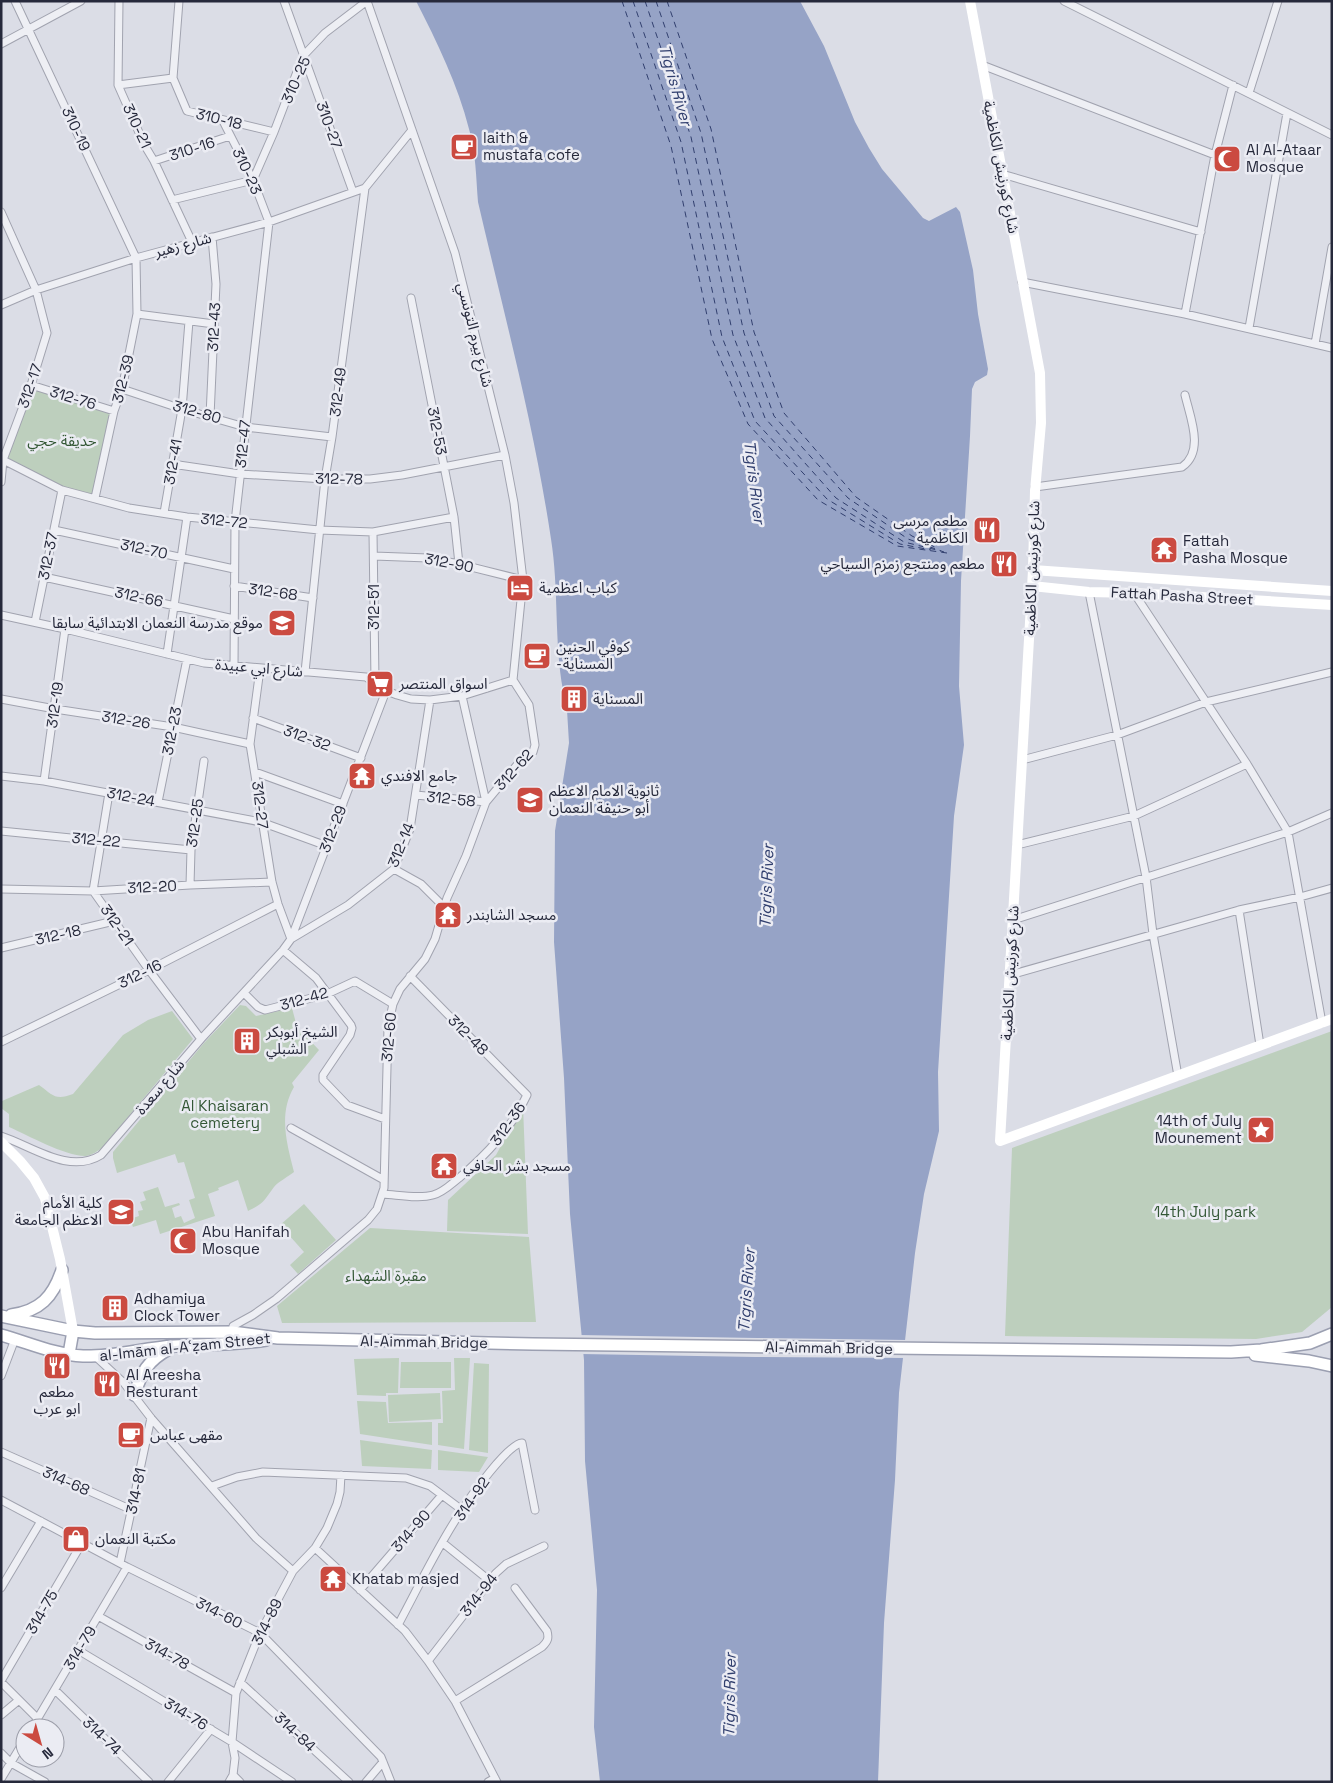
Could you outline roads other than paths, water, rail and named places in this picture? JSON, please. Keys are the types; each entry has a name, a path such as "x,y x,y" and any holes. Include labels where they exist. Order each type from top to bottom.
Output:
{"main road":[{"path":"3,1316 33,1309 46,1300 57,1286 62,1270"},
{"name":"al-Imām al-Aʿẓam Street","path":"3,1316 73,1331 95,1333 232,1332 279,1338"},
{"path":"69,1354 73,1331"},
{"path":"95,1333 96,1356"},
{"name":"Al-Aimmah Bridge","path":"1231,1352 1310,1343 1332,1334"},
{"name":"al-Imām al-Aʿẓam Street","path":"1,1335 69,1354 96,1356 174,1346 233,1344 279,1338"},
{"name":"Al-Aimmah Bridge","path":"279,1338 533,1344 1231,1352 1309,1361 1332,1366"},
{"path":"134,1395 149,1362 174,1346"}],"street":[{"name":"310-19","path":"15,1 136,258"},
{"path":"1,44 81,1"},
{"name":"310-21","path":"119,1 118,85 145,146 192,242"},
{"name":"310-18","path":"179,1 173,78 187,111 274,132"},
{"name":"310-27","path":"284,1 354,192"},
{"name":"310-25","path":"253,180 304,56 326,32 367,1"},
{"name":"شارع بيرم التونسي","path":"367,1 455,253 505,455 514,503 523,580 513,680"},
{"name":"شارع كورنيش الكاظمية","path":"970,1 1040,373 1041,423 1035,487 1033,570 1000,1141 1178,1076"},
{"path":"1064,1 1332,135"},
{"path":"1249,93 1278,1"},
{"path":"982,65 1215,155"},
{"path":"118,85 173,78"},
{"path":"1185,314 1215,155 1233,85"},
{"path":"1249,328 1287,113"},
{"name":"310-23","path":"223,121 253,180 269,222"},
{"path":"365,188 412,130"},
{"name":"310-16","path":"154,162 230,136"},
{"path":"1002,174 1200,232"},
{"path":"172,200 253,180"},
{"name":"شارع زهير","path":"1,305 36,290 136,258 269,222 365,188"},
{"name":"312-49","path":"305,672 325,479 365,188"},
{"name":"312-17","path":"1,212 36,290 47,333 32,385 3,460 1,482"},
{"name":"312-47","path":"234,666 235,522 269,222"},
{"name":"312-43","path":"210,416 216,284 212,237"},
{"path":"1315,344 1332,247"},
{"name":"312-39","path":"95,498 114,411 122,389 137,314 136,258"},
{"path":"1022,282 1185,314 1332,348"},
{"name":"312-53","path":"411,298 454,517 459,564"},
{"path":"137,314 214,324"},
{"name":"312-41","path":"164,513 182,409 189,321"},
{"name":"312-76","path":"32,385 114,411"},
{"name":"312-80","path":"122,389 182,409 245,426 332,437"},
{"path":"1035,487 1182,467 1188,463 1195,441 1185,395"},
{"name":"312-78","path":"172,464 240,474 325,479 370,479 402,476 505,455"},
{"name":"312-72","path":"3,460 62,490 129,508 187,517 319,530 373,532 454,517"},
{"name":"312-37","path":"35,622 62,490"},
{"path":"167,654 187,517"},
{"name":"312-70","path":"54,530 234,569"},
{"name":"312-51","path":"373,532 375,682"},
{"name":"312-90","path":"374,556 428,558 523,580"},
{"name":"Fattah Pasha Street","path":"1033,570 1332,591"},
{"name":"312-66","path":"44,577 234,619"},
{"name":"312-68","path":"234,586 312,598"},
{"name":"Fattah Pasha Street","path":"1032,586 1089,592 1332,605"},
{"path":"1089,592 1146,877 1153,934 1178,1076 1327,1021 1288,832 1247,764 1134,593"},
{"name":"شارع ابي عبيدة","path":"1,615 187,659 260,669 360,676 375,682 386,691 411,699 430,700 462,696 513,680"},
{"name":"312-19","path":"44,781 65,629"},
{"name":"312-23","path":"158,802 187,659"},
{"name":"312-27","path":"260,669 250,744 256,772 261,822 272,882 291,939"},
{"path":"1022,760 1118,735 1206,702 1332,672"},
{"name":"312-62","path":"486,802 517,766 533,752 536,745 529,705 513,680"},
{"name":"312-29","path":"291,939 386,691"},
{"path":"462,696 486,802"},
{"name":"312-26","path":"1,699 173,727 250,744"},
{"name":"312-14","path":"291,939 348,905 394,869 410,829 430,700"},
{"name":"312-32","path":"253,718 360,758"},
{"name":"312-25","path":"190,885 191,850 204,761"},
{"path":"1017,845 1134,816 1247,764"},
{"path":"256,772 343,804"},
{"name":"312-24","path":"1,776 44,781 261,822 327,846"},
{"name":"312-21","path":"109,793 94,891 149,970 201,1039"},
{"name":"312-58","path":"416,795 486,802"},
{"name":"312-60","path":"232,1332 233,1326 276,1299 368,1220 377,1210 383,1194 388,1027 393,1004 400,989 431,949 439,929 444,907 486,802"},
{"path":"1013,920 1288,832 1332,814"},
{"name":"312-22","path":"1,831 191,850"},
{"path":"394,869 420,884 444,907"},
{"name":"312-20","path":"1,889 94,891 272,882"},
{"path":"1010,975 1239,910 1332,888"},
{"name":"312-16","path":"1,1042 149,970 278,904"},
{"path":"1239,910 1260,1045"},
{"name":"312-18","path":"1,948 114,921"},
{"name":"شارع سعدة","path":"1,1136 28,1148 69,1161 83,1162 96,1159 106,1150 201,1039 291,939"},
{"path":"283,950 316,978 352,1028 350,1035 323,1075 323,1080 346,1105 385,1119"},
{"name":"312-48","path":"410,976 527,1095"},
{"name":"312-42","path":"244,993 258,1007 265,1010 327,994 355,981 393,1004"},
{"name":"312-36","path":"383,1194 425,1196 441,1192 495,1144 513,1120 527,1095"},
{"path":"291,1128 384,1180"},
{"path":"1,1142 20,1160 34,1178 45,1198 62,1270 73,1331"},
{"path":"1,1151 20,1160"},
{"path":"1,1376 15,1339"},
{"path":"96,1356 134,1395 151,1418 256,1538 293,1572"},
{"name":"314-81","path":"124,1565 132,1510 151,1418"},
{"name":"314-92","path":"398,1625 462,1510 505,1453 516,1444 522,1443 535,1510"},
{"name":"314-68","path":"1,1452 132,1510"},
{"path":"212,1486 237,1477 263,1472 406,1478 430,1486 462,1510"},
{"name":"314-89","path":"229,1782 233,1774 232,1742 236,1693 260,1634 293,1572 315,1548 327,1528 340,1492 340,1475"},
{"name":"314-90","path":"360,1590 442,1495"},
{"name":"314-60","path":"1,1500 260,1634 374,1750 383,1762 391,1782"},
{"path":"1,1588 41,1521"},
{"name":"314-75","path":"1,1681 82,1543"},
{"path":"443,1543 490,1581"},
{"name":"314-94","path":"428,1661 500,1568 544,1546"},
{"path":"315,1548 405,1631 455,1701 494,1780"},
{"name":"314-79","path":"37,1718 98,1616 124,1565"},
{"path":"455,1701 542,1647 548,1641 547,1631 515,1588"},
{"name":"314-78","path":"98,1616 236,1693"},
{"name":"314-76","path":"78,1650 211,1729 292,1782"},
{"path":"1,1681 37,1718"},
{"name":"314-84","path":"240,1682 349,1782"},
{"name":"314-74","path":"55,1690 149,1782"},
{"path":"1,1715 19,1700"},
{"path":"168,1782 211,1729"},
{"path":"1,1753 11,1763 46,1782"},
{"path":"1,1779 15,1756"},
{"path":"366,1782 383,1762"},
{"path":"233,1774 240,1782"}],"water":[{"name":"Tigris River","path":"416,1 800,1 824,46 855,122 882,169 923,218 929,221 956,207 960,212 973,270 978,314 988,369 987,375 975,382 972,389 961,581 959,686 964,745 954,816 938,1072 939,1131 924,1194 915,1253 899,1393 895,1480 884,1623 878,1782 600,1782 594,1727 597,1590 585,1461 584,1360 570,1214 564,1078 554,942 555,831 569,743 567,710 575,706 580,697 575,691 563,690 558,653 555,577 544,496 518,370 478,202 471,138 453,80"}],"place":[{"name":"laith & mustafa cofe","path":"464,147"},
{"name":"Al Al-Ataar Mosque","path":"1227,159"},
{"name":"مطعم مرسى الكاظمية","path":"987,530"},
{"name":"Fattah Pasha Mosque","path":"1164,550"},
{"name":"مطعم ومنتجع زمزم السياحي","path":"1004,564"},
{"name":"كباب اعظمية","path":"520,588"},
{"name":"موقع مدرسة النعمان الابتدائية سابقا","path":"282,623"},
{"name":"كوفي الحنين -المسناية","path":"537,656"},
{"name":"اسواق المنتصر","path":"380,684"},
{"name":"المسناية","path":"574,699"},
{"name":"جامع الافندي","path":"362,776"},
{"name":"ثانوية الامام الاعظم أبو حنيفة النعمان","path":"530,800"},
{"name":"مسجد الشابندر","path":"448,915"},
{"name":"الشيخ أبوبكر الشبلي","path":"247,1041"},
{"name":"14th of July Mounement","path":"1261,1130"},
{"name":"مسجد بشر الحافي","path":"444,1166"},
{"name":"كلية الأمام الاعظم الجامعة","path":"121,1212"},
{"name":"Abu Hanifah Mosque","path":"183,1241"},
{"name":"Adhamiya Clock Tower","path":"115,1308"},
{"name":"مطعم ابو عرب","path":"57,1366"},
{"name":"Al Areesha Resturant","path":"107,1384"},
{"name":"مقهى عباس","path":"131,1435"},
{"name":"مكتبة النعمان","path":"76,1539"},
{"name":"Khatab masjed","path":"333,1579"}],"park label":[{"name":"حديقة حجي","path":"62,441"},
{"name":"Al Khaisaran cemetery","path":"225,1114"},
{"name":"14th July park","path":"1205,1212"},
{"name":"مقبرة الشهداء","path":"386,1276"}]}
